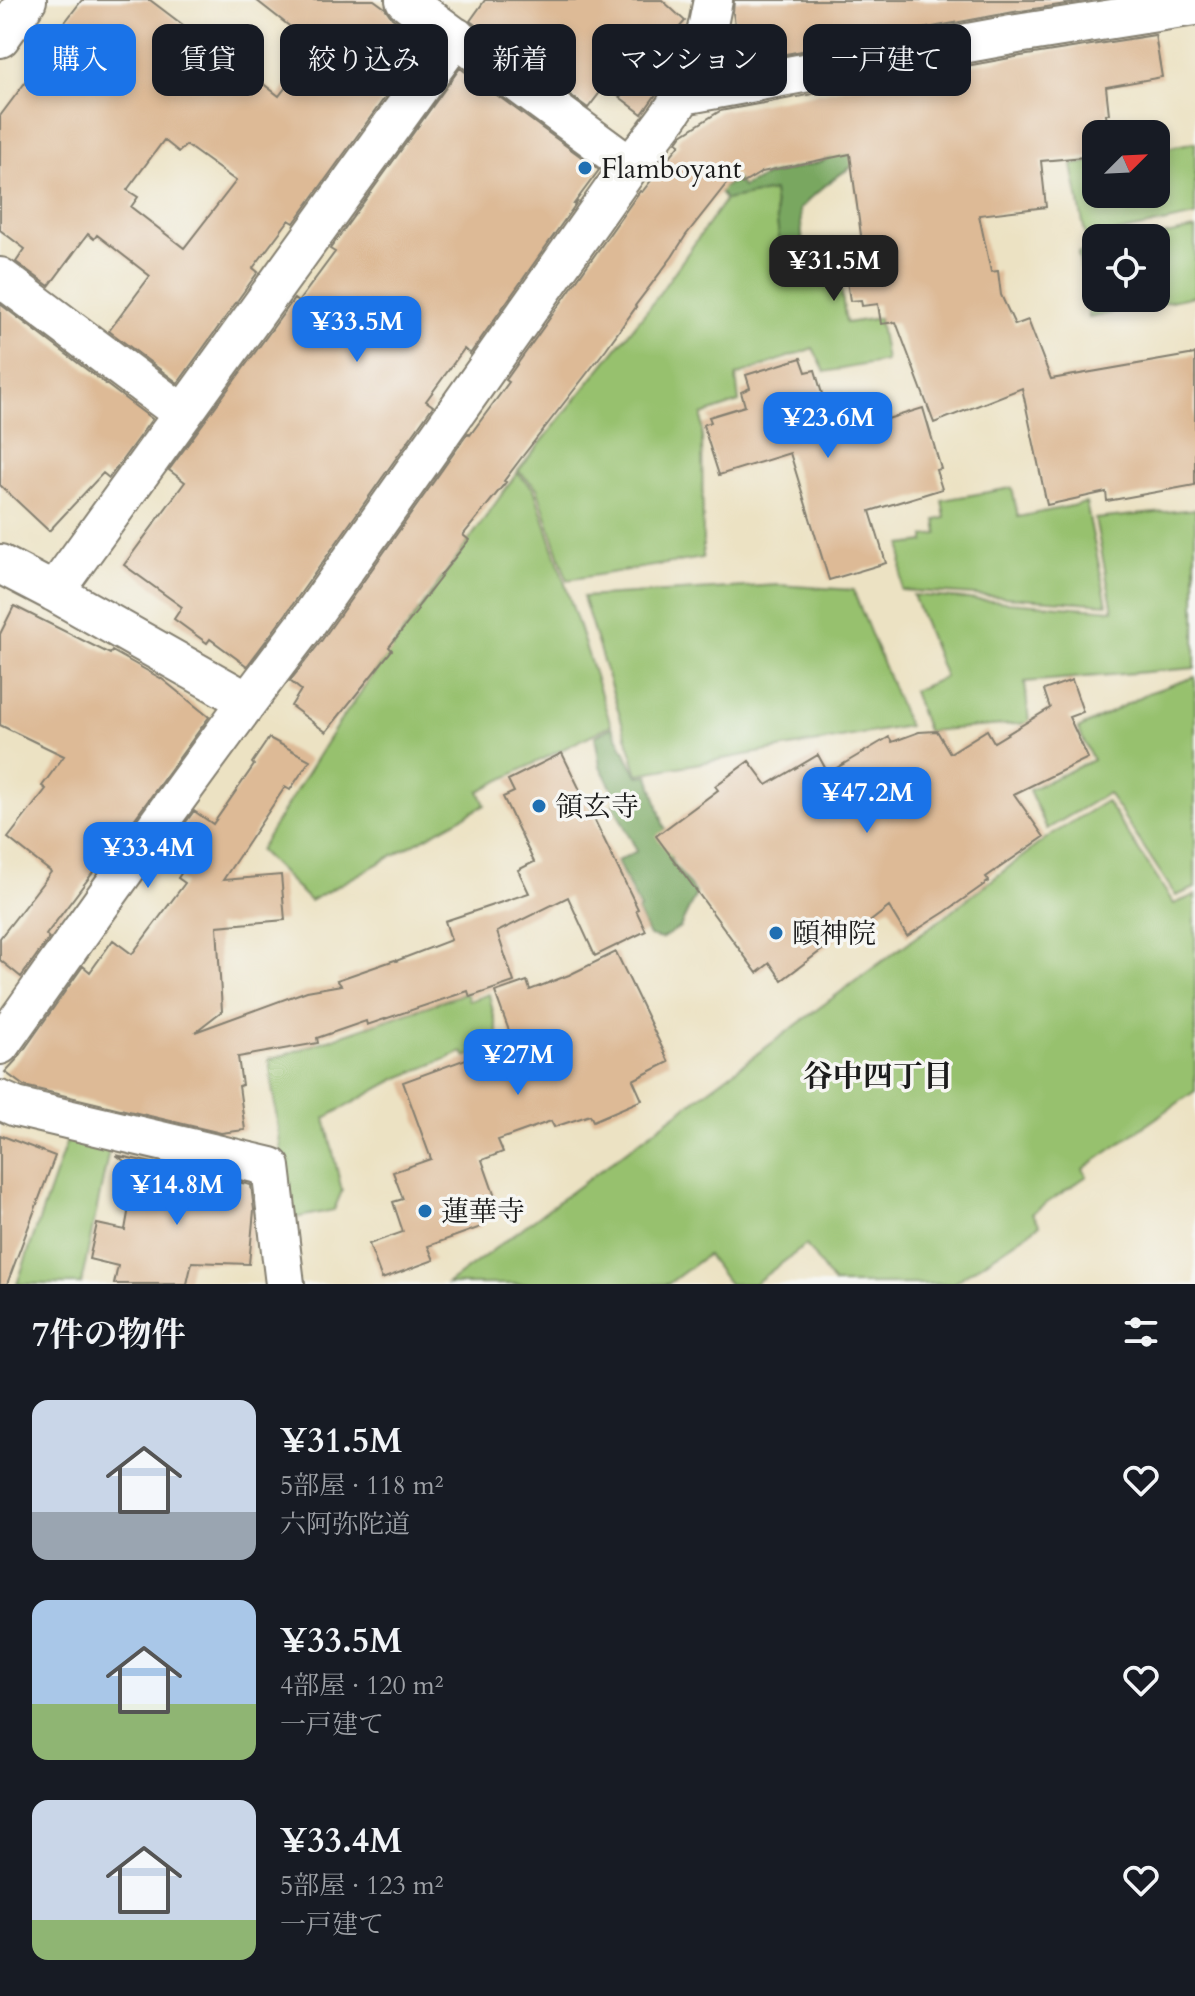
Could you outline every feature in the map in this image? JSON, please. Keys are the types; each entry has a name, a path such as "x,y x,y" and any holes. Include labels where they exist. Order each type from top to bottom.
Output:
{"street":[{"path":"0,38 27,0"},
{"path":"405,0 630,166"},
{"path":"708,24 713,0"},
{"path":"787,76 1195,6"},
{"path":"54,592 456,37"},
{"path":"0,1045 247,701 304,627 682,96"},
{"path":"0,277 183,414"},
{"path":"0,564 247,701"},
{"path":"0,1100 60,1118 271,1167 285,1284"}],"green space":[{"path":"1195,142 1195,216 1157,224 1083,224 1072,165 1082,163 1082,208 1170,208 1170,147"},
{"path":"860,144 867,159 831,181 800,209 803,248 834,240 849,252 843,263 784,275 773,191 725,200 719,190 737,179 742,187 768,175 820,162"},
{"path":"773,191 784,275 837,264 846,323 879,318 886,361 825,372 813,348 736,376 739,402 702,415 703,558 567,580 537,488 518,471 649,308 725,200"},
{"path":"1195,229 1195,296 1170,301 1170,234"},
{"path":"1082,252 1082,277 1078,253"},
{"path":"1088,312 1118,312 1089,318"},
{"path":"517,473 534,489 611,725 479,791 485,805 310,901 259,850 336,727"},
{"path":"1012,488 1018,517 1086,503 1107,604 901,590 902,545 925,542 925,536 938,534 936,520 945,518 942,500"},
{"path":"1195,509 1195,668 1025,682 1029,723 927,731 913,691 945,677 913,595 1113,610 1095,519"},
{"path":"778,585 853,590 908,726 638,774 583,597"},
{"path":"1195,677 1195,888 1176,896 1108,793 1047,829 1029,790 1093,760 1078,729 1148,693"},
{"path":"612,727 638,776 649,775 664,827 681,850 670,859 696,894 680,927 661,939 649,936 617,861 637,851 613,804 618,801 600,766 595,736"},
{"path":"1106,801 1174,904 1195,895 1195,1091 1083,1169 1087,1176 1032,1213 1040,1225 952,1284 834,1284 806,1245 754,1284 729,1284 707,1255 668,1284 447,1284 1045,839"},
{"path":"466,993 469,1001 489,994 500,1043 466,1057 463,1052 396,1079 325,1118 342,1191 334,1210 290,1219 269,1060"},
{"path":"70,1132 111,1141 81,1284 17,1284"}],"building":[{"path":"82,0 150,0 182,24 152,24 152,96 264,96 264,84 279,96 386,96 294,223 289,220 253,268 258,272 178,383 109,331 150,276 97,235 94,239 88,234 49,286 16,262 25,249 0,230 0,116 24,84 24,96 136,96 136,24 63,24","holes":["164,140 179,152 186,145 236,181 184,248 131,207 138,197 127,190"]},
{"path":"256,0 374,0 400,24 287,24"},
{"path":"485,0 662,0 685,21 682,24 592,24 592,96 597,96 588,108 572,96 576,96 576,24 474,24 470,21"},
{"path":"734,0 1092,0 949,24 803,24 803,51 787,54 787,24 735,24"},
{"path":"1155,35 1162,77 1106,87 1109,114 1106,114 1107,120 1082,120 1082,157 1041,161 1046,207 979,215 991,272 998,271 1001,295 1015,325 1028,320 1051,379 1195,354 1195,485 1107,501 1106,492 1047,505 1022,388 934,423 896,322 881,324 878,304 862,306 861,300 850,301 846,274 866,272 850,154 762,172 742,184 735,173 686,235 606,349 463,535 469,540 389,647 392,650 326,732 291,706 301,690 290,681 468,433 470,435 509,382 506,380 640,191 680,144 677,142 682,135 720,111 803,96 971,96 971,65"},
{"path":"460,68 464,71 464,96 498,96 599,170 470,354 464,349 426,401 433,406 247,666 210,639 207,643 174,619 182,607 124,565 185,482 169,470 294,299 298,302 335,252 330,249 440,96 448,96 448,85"},
{"path":"618,96 655,96 642,114"},
{"path":"0,304 152,419 109,478 103,473 49,531 0,485"},
{"path":"801,358 806,372 815,370 830,421 835,420 839,434 923,408 941,469 936,470 942,489 870,511 886,563 829,580 790,453 719,475 703,425 711,422 709,417 745,406 741,392 750,388 746,375"},
{"path":"14,606 110,654 112,651 162,679 209,717 46,935 49,938 21,977 0,960 0,938 51,872 8,838 46,789 42,786 64,756 0,725 0,634"},
{"path":"1072,680 1083,712 1069,717 1088,758 1014,794 1044,837 986,877 989,881 907,936 889,907 854,934 850,929 782,980 770,963 757,973 656,836 718,790 715,786 749,761 767,785 818,755 828,773 889,737 892,742 919,732 937,731 950,753 987,730 994,742 1050,708 1044,690"},
{"path":"269,738 310,760 290,790 285,787 223,880 281,875 285,920 217,926 222,1011 195,1032 307,991 341,985 337,980 451,940 445,921 529,893 518,870 534,862 503,797 514,792 508,780 562,753 646,931 595,956 568,897 497,932 514,982 470,997 468,991 367,1025 366,1021 317,1038 318,1043 238,1057 245,1130 221,1133 24,1086 5,1072 83,966 90,972 113,940 132,954 185,883 178,878 191,859 170,844 194,811 213,824"},
{"path":"616,952 669,1062 633,1080 642,1100 593,1121 590,1115 554,1127 551,1121 498,1140 503,1152 482,1160 496,1200 474,1208 481,1227 428,1246 434,1260 382,1279 369,1244 403,1232 393,1202 403,1199 393,1172 431,1159 403,1082 513,1042 495,992 527,981 530,990"},
{"path":"0,1135 55,1156 7,1284 0,1284"},
{"path":"116,1155 251,1185 254,1210 249,1264 192,1262 187,1284 114,1284 118,1266 89,1259 97,1224 125,1230 133,1185 179,1201"}],"place":[{"name":"Flamboyant","path":"585,168"},
{"name":"領玄寺","path":"539,806"},
{"name":"頤神院","path":"776,933"},
{"name":"蓮華寺","path":"425,1211"}],"district":[{"name":"谷中四丁目","path":"878,1076"}]}
